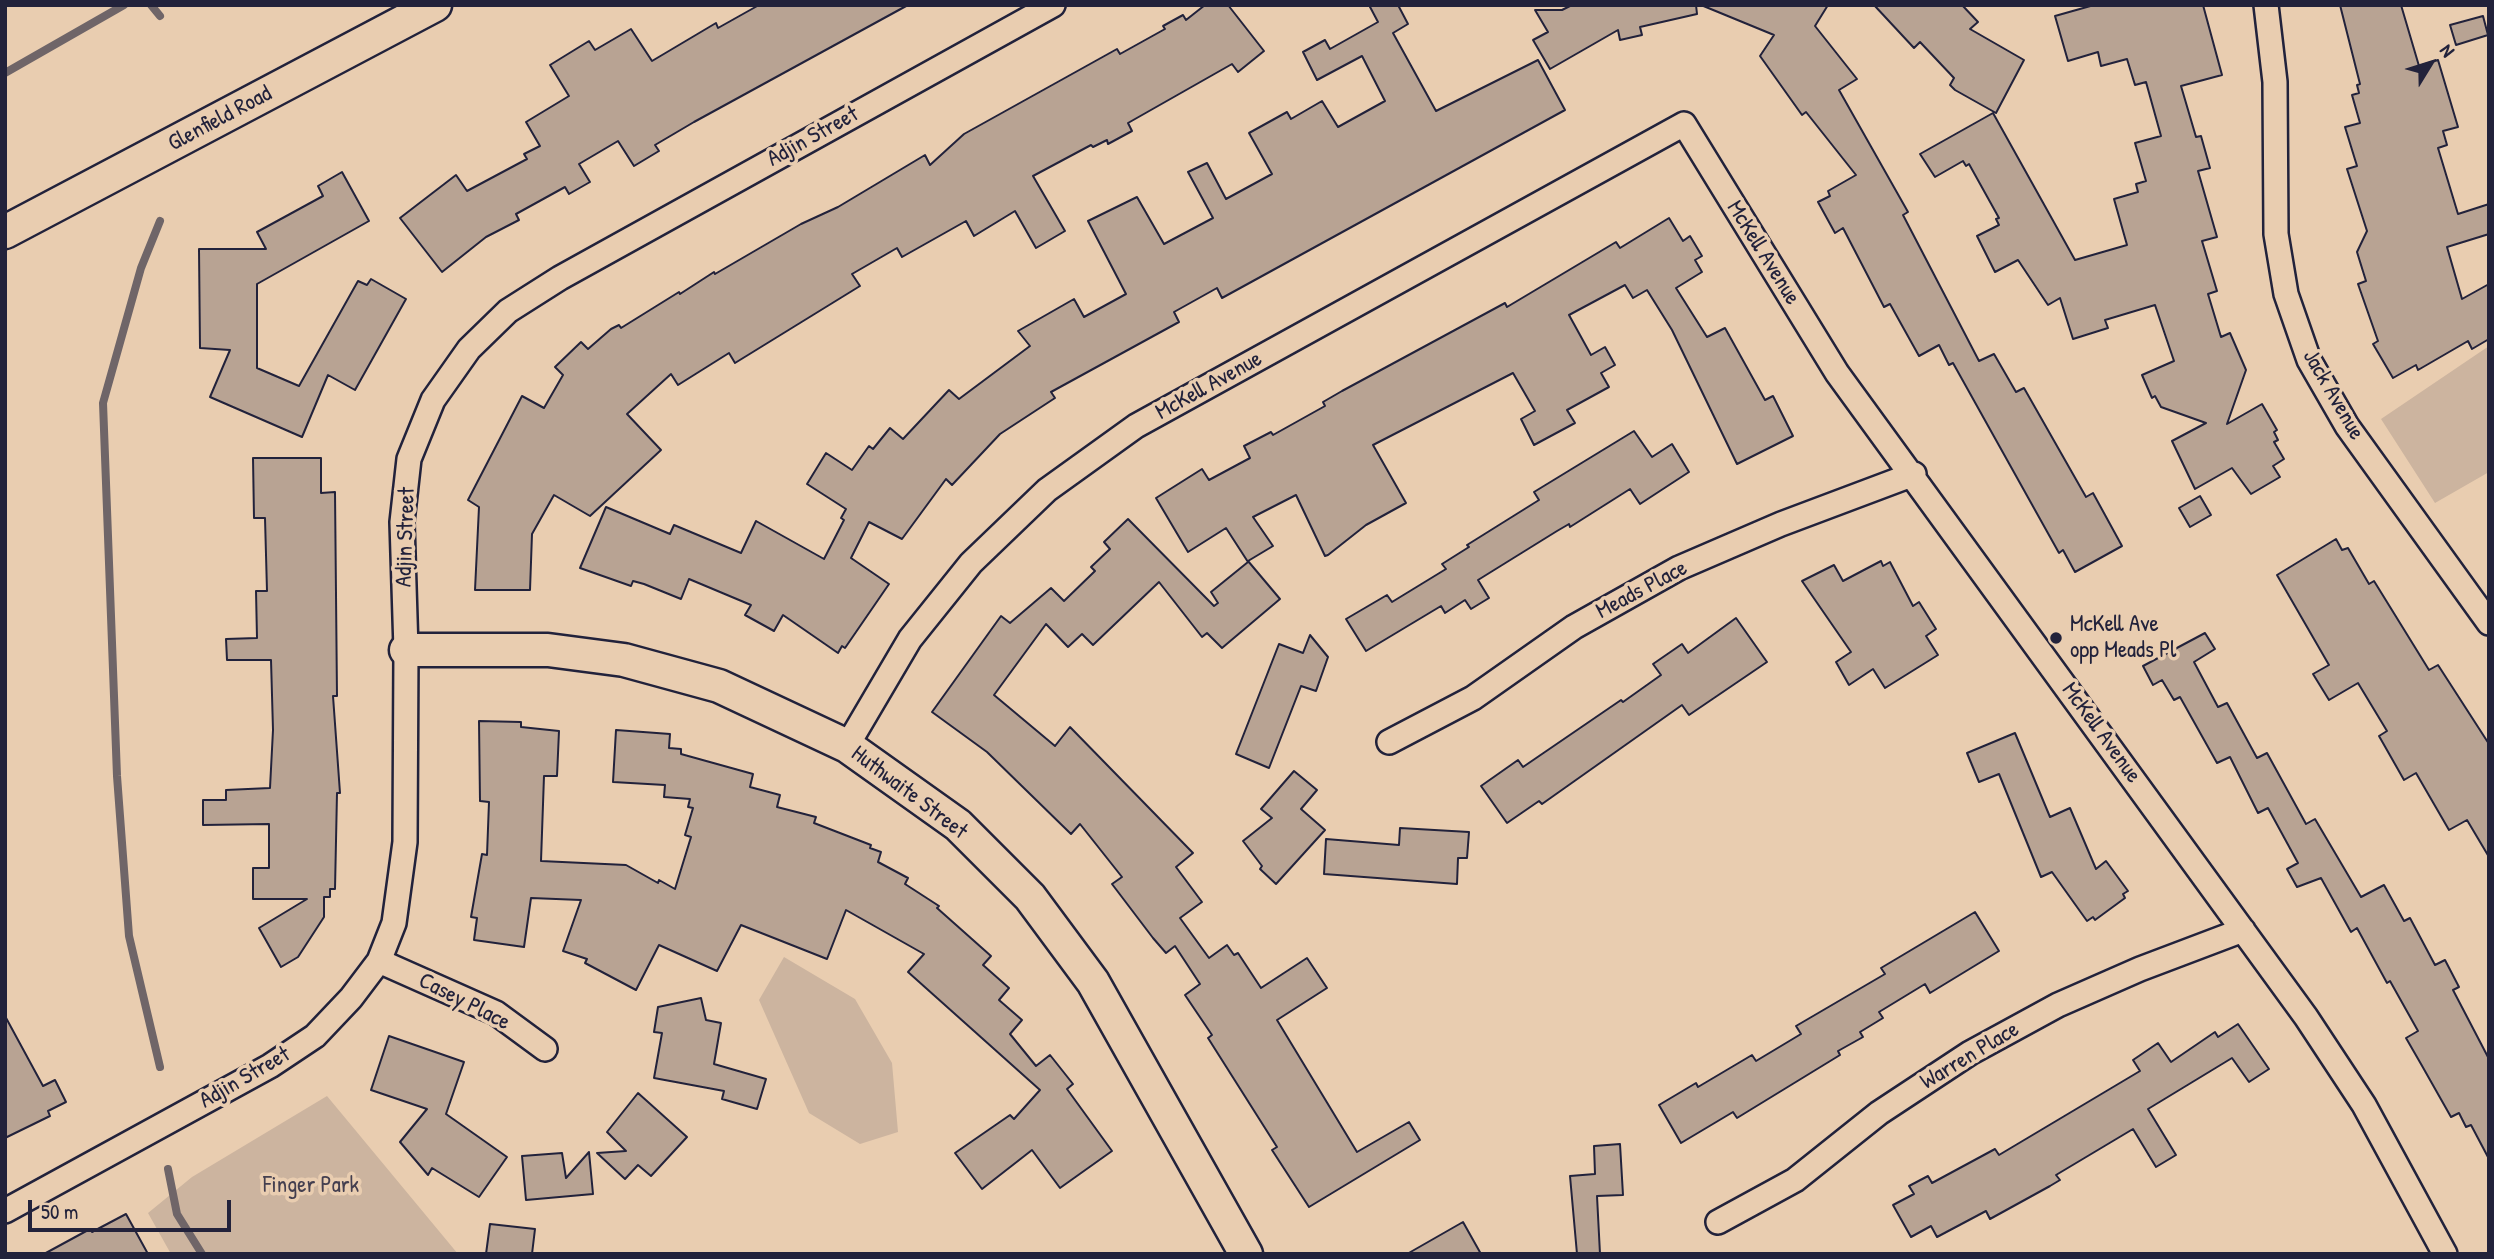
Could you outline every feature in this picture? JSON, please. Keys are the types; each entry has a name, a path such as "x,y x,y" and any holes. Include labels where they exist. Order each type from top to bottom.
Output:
{"street":[{"name":"Glenfield Road","path":"5,232 435,5"},
{"name":"Adjin Street","path":"5,1211 216,1096 304,1043 351,998 379,961 394,923 405,842 406,650 402,522 410,459 433,400 469,349 508,311 560,278 1053,5"},
{"name":"Jack Avenue","path":"2266,5 2275,82 2276,234 2286,294 2309,360 2347,425 2489,623"},
{"name":"McKell Avenue","path":"848,746 910,639 971,563 1047,490 1136,426 1684,124 1838,373 2244,930 2364,1105 2445,1254"},
{"name":"Meads Place","path":"1389,742 1473,698 1574,627 1679,568 1781,524 1914,474"},
{"name":"Huthwaite Street","path":"406,650 548,650 624,660 719,686 848,746 958,825 1030,897 1093,982 1246,1254"},
{"name":"Warren Place","path":"1718,1222 1795,1180 1879,1113 1981,1047 2058,1005 2140,969 2244,930"},
{"name":"Casey Place","path":"379,961 496,1013 545,1048"}],"green space":[{"path":"2489,346 2489,472 2435,503 2381,419"},
{"path":"784,957 855,999 892,1063 898,1132 860,1144 809,1113 759,1000"},
{"name":"Finger Park","path":"327,1096 458,1254 171,1254 148,1213 192,1177"}],"building":[{"path":"759,5 908,5 694,122 655,145 659,151 634,166 618,141 579,164 590,182 569,194 565,187 516,214 519,220 486,237 442,272 400,218 456,175 467,191 527,159 524,154 540,146 526,122 569,96 550,65 589,41 595,50 631,29 652,61 716,23 718,28"},
{"path":"1205,5 1228,5 1264,51 1238,72 1232,64 1128,123 1132,131 1108,144 1107,140 1093,147 1091,145 1033,176 1065,231 1036,248 1015,211 974,236 966,221 902,257 897,248 852,274 860,286 735,363 729,353 678,385 671,374 627,414 661,450 590,516 554,495 532,534 530,590 475,590 479,507 468,500 522,396 544,408 563,375 555,367 581,342 588,349 611,329 619,325 621,328 714,272 715,274 801,224 838,207 925,155 930,165 964,134 1117,49 1120,54 1165,29 1163,26 1183,15 1186,20"},
{"path":"1369,5 1398,5 1408,24 1393,33 1436,111 1538,60 1565,110 1222,298 1217,288 1174,312 1179,322 1051,392 1055,398 1000,434 952,485 946,479 902,539 869,522 851,558 889,584 845,648 842,646 838,653 783,615 774,631 745,615 751,605 689,579 681,599 644,584 633,581 631,586 580,568 606,507 670,534 674,525 741,553 756,521 824,559 844,520 841,518 846,509 807,484 826,453 852,470 869,446 873,449 890,428 903,439 949,390 959,399 1030,346 1018,331 1074,299 1084,317 1126,294 1088,221 1137,197 1164,244 1213,218 1188,172 1207,163 1226,199 1272,174 1249,133 1287,112 1291,119 1322,101 1338,127 1385,101 1362,56 1317,80 1303,52 1325,40 1330,49 1378,22"},
{"path":"1572,5 1696,5 1697,14 1640,27 1642,35 1620,40 1618,30 1550,69 1533,40 1548,32 1535,10 1562,10"},
{"path":"1701,5 1828,5 1815,26 1857,79 1839,90 1908,212 1903,215 1979,361 1994,354 2016,392 2024,388 2086,497 2093,493 2122,546 2075,572 2063,550 2059,553 1953,363 1949,365 1939,345 1919,356 1890,304 1884,307 1843,228 1835,233 1818,202 1830,196 1828,191 1856,175 1806,112 1802,115 1760,56 1774,35"},
{"path":"1874,5 1962,5 1978,22 1970,29 2024,60 1996,113 1955,90 1950,85 1954,78 1920,42 1914,48"},
{"path":"2094,5 2203,5 2222,75 2181,86 2196,137 2201,136 2210,168 2198,171 2217,237 2202,241 2217,291 2208,294 2221,337 2230,333 2246,370 2227,424 2262,404 2277,430 2274,432 2278,440 2274,442 2284,459 2273,466 2280,477 2251,494 2232,468 2195,489 2172,441 2206,423 2161,407 2155,396 2152,398 2142,375 2174,361 2155,305 2105,320 2108,328 2073,339 2060,298 2048,305 2018,260 1995,272 1977,236 1999,225 1996,219 1999,218 1969,164 1966,166 1963,161 1935,177 1920,154 1993,113 2075,260 2127,245 2114,199 2138,192 2136,184 2146,181 2135,143 2161,136 2146,82 2135,85 2127,59 2101,66 2098,52 2068,61 2055,16"},
{"path":"2340,5 2401,5 2419,66 2438,60 2458,127 2443,131 2447,145 2438,148 2458,214 2489,204 2489,234 2447,247 2462,299 2489,284 2489,339 2472,349 2468,341 2418,370 2416,365 2393,378 2373,344 2378,341 2358,284 2366,281 2357,252 2367,231 2347,169 2357,166 2345,127 2360,123 2352,95 2359,93 2357,85 2360,84"},
{"path":"2483,16 2488,35 2456,45 2450,25"},
{"path":"342,172 369,221 257,284 257,368 299,386 358,281 367,285 371,279 406,299 355,390 328,375 302,437 210,397 230,350 200,348 199,249 266,249 257,232 323,196 318,186"},
{"path":"1669,218 1683,241 1690,236 1702,256 1695,260 1702,272 1676,288 1707,337 1725,328 1765,400 1773,396 1793,436 1737,464 1672,330 1647,290 1633,298 1625,285 1569,315 1591,355 1605,347 1615,365 1601,373 1609,387 1567,410 1575,423 1534,445 1521,419 1535,411 1513,373 1373,445 1406,503 1366,525 1328,555 1325,556 1296,495 1253,517 1273,546 1248,561 1280,599 1222,648 1207,633 1202,637 1159,582 1093,645 1082,634 1068,647 1046,624 994,695 1055,746 1070,727 1193,853 1176,867 1202,902 1180,918 1209,958 1227,945 1234,955 1238,953 1261,988 1307,958 1327,988 1277,1020 1357,1152 1409,1122 1420,1140 1309,1207 1272,1150 1277,1147 1208,1038 1212,1035 1185,995 1200,984 1175,946 1166,953 1153,938 1112,884 1122,877 1080,824 1071,834 987,752 932,712 1001,616 1010,623 1051,588 1064,601 1095,571 1091,567 1110,549 1104,542 1128,519 1214,606 1218,603 1211,592 1248,562 1226,528 1188,552 1156,498 1202,469 1209,480 1250,458 1244,446 1271,432 1273,435 1325,406 1323,402 1342,391 1505,303 1507,307 1616,242 1620,248"},
{"path":"1634,431 1652,457 1672,444 1689,472 1640,504 1630,489 1478,580 1489,598 1471,609 1465,600 1445,613 1441,606 1366,651 1346,619 1387,595 1392,602 1446,569 1442,564 1469,547 1467,545 1539,500 1534,492"},
{"path":"253,458 321,458 321,493 335,492 337,696 333,696 340,793 337,793 335,889 330,889 330,897 324,897 324,917 298,957 281,967 259,928 307,899 253,899 253,868 269,868 269,824 203,825 203,800 226,800 226,790 270,788 273,730 271,660 227,660 226,639 257,638 256,591 267,591 265,518 254,518"},
{"path":"2200,496 2211,515 2190,527 2179,508"},
{"path":"2336,539 2342,550 2348,548 2369,584 2374,581 2429,670 2438,665 2489,744 2489,857 2467,820 2449,830 2416,773 2404,780 2379,736 2387,731 2358,683 2329,700 2313,674 2329,665 2277,575"},
{"path":"1881,561 1883,566 1890,562 1913,606 1919,602 1936,629 1926,636 1938,655 1885,688 1873,669 1849,685 1836,662 1851,652 1802,581 1834,565 1843,581"},
{"path":"1736,618 1767,662 1689,715 1682,705 1542,804 1539,801 1507,823 1481,786 1518,760 1523,767 1621,700 1623,702 1661,675 1653,664 1682,644 1688,653"},
{"path":"2205,633 2215,649 2194,662 2218,707 2227,703 2257,758 2267,753 2306,824 2315,819 2361,897 2384,885 2404,921 2410,918 2435,965 2445,960 2459,987 2453,990 2489,1059 2489,1159 2471,1125 2466,1127 2459,1113 2451,1117 2406,1038 2418,1031 2390,981 2387,983 2357,928 2351,932 2321,878 2297,887 2287,869 2298,863 2268,808 2258,813 2230,757 2217,763 2180,697 2174,700 2162,680 2153,685 2143,666"},
{"path":"1310,635 1328,657 1316,691 1301,686 1269,768 1236,754 1279,644 1303,653"},
{"path":"479,721 521,722 521,727 559,731 557,776 544,776 541,861 626,865 675,889 691,837 685,835 693,808 688,807 690,799 664,797 665,785 613,782 616,730 670,734 669,748 681,749 681,754 753,774 750,787 780,795 777,807 816,817 814,823 871,845 870,848 881,852 878,862 908,878 905,884 939,906 937,908 991,956 983,965 1009,988 999,1000 1022,1020 1010,1034 1036,1066 1050,1055 1073,1084 1067,1089 1112,1151 1060,1188 1032,1150 982,1189 955,1153 1010,1115 1014,1119 1040,1090 908,972 924,954 846,910 827,959 741,925 717,971 659,945 636,990 585,963 587,959 563,951 581,900 531,898 524,947 474,940 477,918 471,917 482,854 487,855 489,802 480,801"},
{"path":"2015,733 2050,817 2070,808 2096,869 2106,861 2128,891 2123,894 2125,898 2095,920 2093,917 2087,921 2052,872 2041,877 1999,774 1979,782 1967,753"},
{"path":"1294,771 1317,790 1301,809 1325,830 1276,884 1260,869 1262,866 1243,841 1272,818 1261,809"},
{"path":"1400,828 1469,832 1467,858 1458,858 1457,884 1324,874 1326,839 1399,845"},
{"path":"1975,912 1999,951 1930,993 1925,984 1879,1012 1883,1018 1860,1032 1863,1037 1838,1051 1840,1055 1737,1118 1733,1112 1681,1143 1659,1105 1696,1083 1698,1087 1752,1055 1756,1061 1801,1034 1796,1026 1885,974 1881,968"},
{"path":"701,998 706,1020 721,1023 714,1064 766,1079 757,1109 722,1099 724,1091 654,1078 662,1033 654,1032 658,1007"},
{"path":"5,1016 43,1086 55,1080 66,1102 48,1111 50,1116 5,1138"},
{"path":"2238,1024 2269,1069 2249,1082 2232,1058 2148,1109 2176,1155 2156,1167 2133,1129 2056,1175 2060,1180 1990,1219 1986,1211 1937,1237 1931,1226 1911,1237 1893,1205 1914,1194 1909,1186 1928,1176 1932,1183 1995,1149 1999,1155 2140,1071 2133,1060 2158,1043 2171,1062 2215,1032 2218,1037"},
{"path":"389,1036 464,1062 446,1114 507,1157 479,1197 432,1168 428,1175 400,1142 427,1109 371,1090"},
{"path":"638,1093 687,1137 651,1176 638,1165 625,1179 597,1153 626,1151 607,1132"},
{"path":"1620,1144 1623,1195 1597,1196 1600,1254 1577,1254 1570,1176 1595,1174 1594,1146"},
{"path":"589,1152 593,1194 526,1200 522,1156 562,1153 566,1178"},
{"path":"126,1214 148,1254 44,1254 90,1229 92,1232"},
{"path":"1463,1222 1481,1254 1407,1254"},
{"path":"490,1224 535,1229 532,1254 486,1254"}],"waterway":[{"path":"5,73 124,5"},
{"path":"151,5 160,16"},
{"path":"160,221 141,268 103,403 117,776 129,936 160,1067"},
{"path":"168,1169 177,1214 202,1254"}],"place":[{"name":"McKell Ave opp Meads Pl","path":"2056,638"}]}
